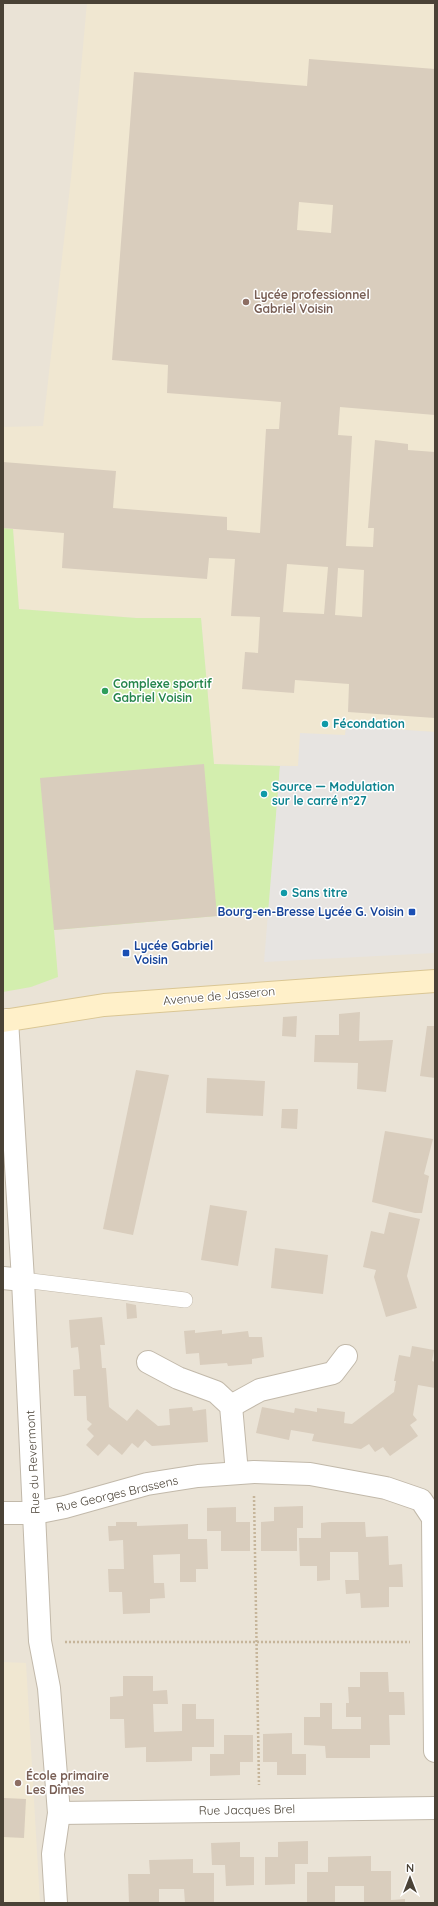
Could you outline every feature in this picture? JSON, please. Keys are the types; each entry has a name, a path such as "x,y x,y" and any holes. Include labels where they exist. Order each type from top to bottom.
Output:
{"main road":[{"name":"Avenue de Jasseron","path":"5,1020 104,1005 435,981"}],"street":[{"name":"Rue du Revermont","path":"5,1020 13,1279 35,1513 40,1641 49,1688 59,1813 53,1854 56,1903"},
{"path":"231,1406 260,1390 333,1372 346,1356"},
{"path":"148,1362 178,1378 216,1392 231,1406 246,1472"},
{"name":"Rue Georges Brassens","path":"3,1513 35,1513 65,1507 147,1484 198,1476 246,1472 310,1474 386,1488 421,1500 432,1518 435,1751"},
{"name":"Rue Jacques Brel","path":"59,1813 435,1808"}],"lane":[{"path":"13,1279 185,1300"}],"path":[{"path":"246,1472 257,1643 260,1810"},
{"path":"40,1641 257,1643 434,1642"}],"shaded area":[{"path":"3,3 435,3 435,1903 3,1903"},
{"name":"Lycée professionnel Gabriel Voisin","path":"87,3 435,3 435,732 346,726 346,735 298,766 214,764 201,618 136,618 19,609 13,529 3,528 3,427 43,426 71,178"},
{"path":"346,726 435,732 435,953 264,962 280,766 298,766 300,733 345,735"},
{"name":"École primaire Les Dîmes","path":"3,1662 26,1663 40,1903 3,1903"}],"green space":[{"name":"Complexe sportif Gabriel Voisin","path":"3,528 13,529 19,609 136,618 201,618 214,764 280,766 269,915 217,916 54,930 58,977 31,987 3,992"}],"building":[{"name":"Lycée professionnel Gabriel Voisin","path":"309,59 435,69 435,415 340,407 338,435 352,436 346,546 373,547 374,528 368,528 375,440 408,444 408,450 435,452 435,718 348,712 349,684 295,680 294,693 242,689 245,652 258,653 260,617 231,616 235,559 209,558 207,579 62,568 64,533 3,528 3,462 116,471 113,508 227,517 227,530 260,533 266,429 279,429 281,402 167,393 168,365 112,360 134,72 307,86","holes":["299,202 333,205 331,233 297,230","287,564 328,567 324,614 283,612","338,568 364,570 362,617 335,615"]},
{"path":"204,764 217,916 54,930 40,778"},
{"path":"360,1012 359,1041 393,1040 386,1092 357,1089 358,1063 314,1062 315,1035 339,1035 339,1014"},
{"path":"297,1016 296,1037 282,1036 283,1017"},
{"path":"427,1026 435,1026 435,1078 420,1076"},
{"path":"136,1070 169,1075 133,1235 103,1229"},
{"path":"207,1078 265,1081 263,1116 206,1113"},
{"path":"282,1109 298,1109 297,1129 281,1128"},
{"path":"385,1131 433,1139 424,1174 429,1176 422,1213 415,1213 372,1202"},
{"path":"210,1205 247,1211 238,1266 201,1260"},
{"path":"389,1212 420,1219 407,1276 417,1308 386,1317 374,1277 376,1270 363,1267 371,1231 384,1234"},
{"path":"275,1248 328,1255 323,1294 271,1288"},
{"path":"126,1303 136,1305 137,1318 127,1319"},
{"path":"102,1317 105,1345 100,1345 102,1368 106,1368 109,1407 127,1421 137,1409 158,1426 170,1425 169,1409 192,1407 193,1411 206,1409 208,1442 152,1446 145,1440 138,1448 132,1443 122,1455 109,1444 98,1456 86,1445 94,1436 87,1429 92,1424 87,1420 86,1396 74,1396 73,1370 80,1369 78,1347 71,1348 69,1320"},
{"path":"195,1330 195,1333 222,1330 222,1334 248,1331 249,1337 262,1337 264,1357 252,1359 252,1364 228,1366 227,1363 200,1365 199,1353 186,1354 184,1331"},
{"path":"412,1346 434,1350 432,1361 435,1362 435,1388 418,1385 413,1415 417,1420 410,1425 418,1436 390,1456 383,1447 375,1452 369,1444 361,1449 312,1441 314,1434 291,1430 289,1440 256,1433 262,1407 294,1413 295,1408 317,1412 317,1408 345,1412 344,1423 352,1424 394,1392 396,1381 394,1381 399,1355 410,1357"},
{"path":"303,1506 303,1528 297,1528 297,1551 261,1551 261,1522 274,1521 274,1507"},
{"path":"236,1507 236,1522 250,1522 250,1551 221,1551 221,1531 207,1531 207,1508"},
{"path":"116,1522 137,1522 137,1526 188,1524 188,1539 207,1539 208,1569 196,1569 196,1582 180,1582 180,1554 153,1555 154,1583 164,1583 165,1598 150,1599 150,1613 123,1614 122,1592 109,1592 108,1569 124,1569 123,1540 109,1541 108,1526 116,1526"},
{"path":"365,1522 366,1537 388,1536 389,1565 402,1564 403,1587 389,1587 389,1607 361,1608 360,1593 346,1594 345,1580 359,1580 358,1552 330,1552 330,1580 317,1581 317,1566 300,1566 299,1538 321,1538 321,1523"},
{"path":"360,1672 388,1672 389,1692 404,1692 405,1715 389,1715 390,1745 370,1745 370,1758 326,1758 325,1746 304,1745 304,1717 320,1717 320,1703 332,1703 332,1729 361,1729 361,1717 346,1717 346,1703 349,1703 348,1687 360,1687"},
{"path":"123,1676 153,1676 153,1691 167,1690 168,1704 153,1704 154,1732 182,1731 182,1704 196,1704 196,1719 214,1719 214,1747 192,1747 192,1761 155,1762 146,1762 146,1747 125,1748 124,1719 110,1719 110,1697 123,1696"},
{"path":"292,1733 292,1754 306,1754 306,1775 277,1775 277,1762 263,1762 263,1734"},
{"path":"224,1735 253,1735 253,1762 240,1762 240,1775 210,1776 210,1754 224,1754"},
{"path":"4,1798 26,1799 24,1838 3,1837"},
{"path":"308,1841 308,1864 295,1864 295,1884 265,1885 265,1857 278,1857 278,1842"},
{"path":"240,1842 240,1857 254,1857 254,1885 226,1886 225,1865 212,1865 211,1843"},
{"path":"371,1856 371,1871 391,1871 391,1900 405,1899 405,1903 364,1903 364,1886 335,1886 335,1903 307,1902 307,1872 328,1872 328,1857"},
{"path":"193,1859 193,1873 214,1873 214,1903 185,1903 184,1889 159,1889 159,1903 129,1903 128,1874 150,1874 149,1860"}],"place":[{"name":"Lycée professionnel Gabriel Voisin","path":"246,302"},
{"name":"Complexe sportif Gabriel Voisin","path":"105,691"},
{"name":"Fécondation","path":"325,724"},
{"name":"Source — Modulation sur le carré n°27","path":"264,794"},
{"name":"Sans titre","path":"284,893"},
{"name":"Bourg-en-Bresse Lycée G. Voisin","path":"412,912"},
{"name":"Lycée Gabriel Voisin","path":"126,953"},
{"name":"École primaire Les Dîmes","path":"18,1783"}]}
